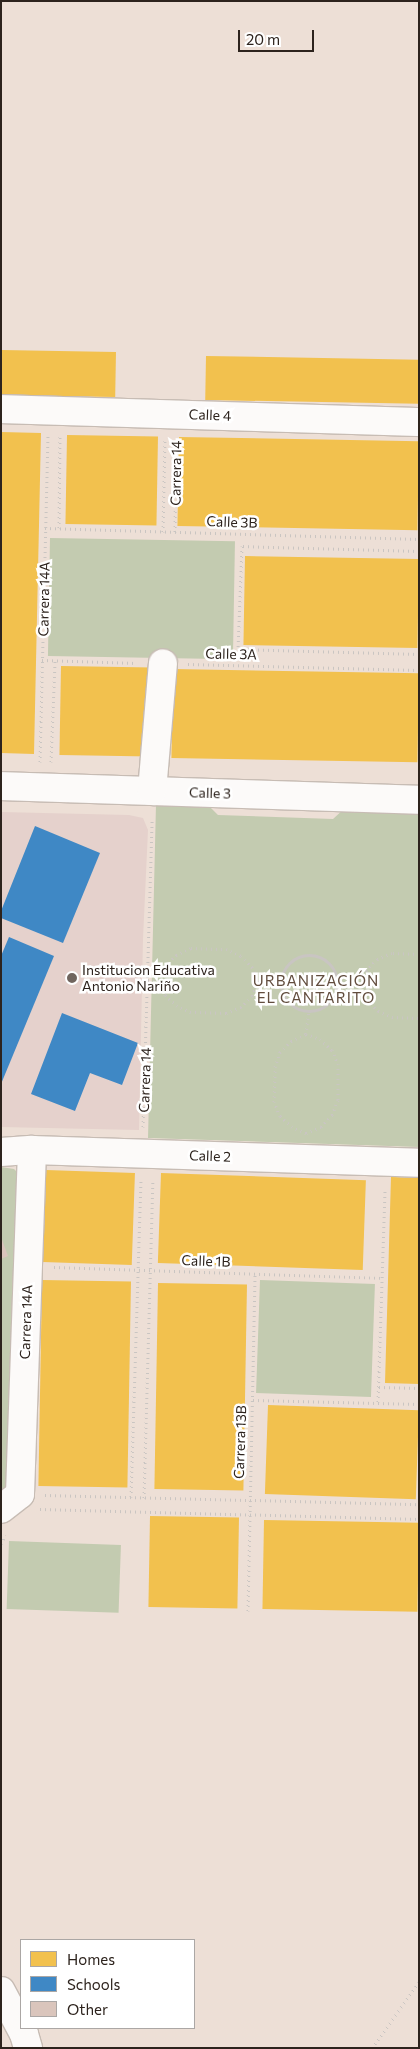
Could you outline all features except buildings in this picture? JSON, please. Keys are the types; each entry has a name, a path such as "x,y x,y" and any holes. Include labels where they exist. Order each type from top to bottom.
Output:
{"street":[{"name":"Calle 4","path":"1,409 419,422"},
{"path":"152,791 163,663"},
{"name":"Calle 3","path":"1,786 419,800"},
{"name":"Calle 2","path":"1,1152 32,1150 419,1163"},
{"name":"Carrera 14A","path":"18,1504 29,1266 32,1150"},
{"path":"1,1990 20,2026"},
{"path":"21,2029 28,2048"}],"path":[{"name":"Carrera 14A","path":"45,788 42,660 45,528 54,411"},
{"path":"54,411 59,528"},
{"name":"Carrera 14","path":"163,532 171,414"},
{"name":"Carrera 14","path":"171,414 175,532"},
{"name":"Calle 3B","path":"45,528 419,539"},
{"name":"Calle 3B","path":"238,649 242,546 419,552"},
{"name":"Calle 3A","path":"238,649 419,654"},
{"name":"Calle 3A","path":"42,660 419,670"},
{"path":"45,788 55,661"},
{"name":"Carrera 14","path":"144,1498 150,1270 148,980 152,791"},
{"path":"190,948 226,949 241,956 252,967 258,981 252,996 241,1007 226,1013 191,1012 177,1006 165,995 160,980 165,966 176,955 190,948"},
{"path":"419,954 392,953 377,959 366,971 360,985 367,1000 378,1011 392,1017 419,1018"},
{"path":"310,955 320,957 329,963 335,972 337,982 335,993 330,1002 320,1008 309,1011 298,1008 288,1002 283,992 282,982 284,971 290,963 299,957 310,955"},
{"path":"148,980 160,980"},
{"path":"258,981 282,982"},
{"path":"337,982 360,985"},
{"path":"306,1034 309,1011"},
{"path":"306,1034 320,1039 332,1050 338,1064 338,1100 332,1115 321,1126 306,1133 292,1127 280,1116 274,1102 275,1067 280,1052 291,1040 306,1034"},
{"name":"Carrera 14","path":"131,1497 138,1270 148,1154"},
{"path":"378,1402 386,1162"},
{"name":"Calle 1B","path":"29,1266 382,1278"},
{"name":"Carrera 13B","path":"248,1611 255,1273"},
{"path":"378,1386 419,1388"},
{"path":"252,1400 419,1404"},
{"path":"18,1504 131,1497 419,1504"},
{"path":"18,1504 249,1515 419,1519"},
{"path":"372,2048 419,1982"}],"shaded area":[{"name":"Institucion Educativa Antonio Nariño","path":"1,812 129,815 143,818 148,830 143,939 139,1130 1,1127"}],"green space":[{"path":"50,538 235,541 233,659 48,656"},
{"path":"206,803 218,815 333,819 345,808 419,810 419,1147 148,1138 156,804"},
{"path":"1,1167 14,1169 19,1174 14,1491 1,1501"},
{"path":"260,1280 375,1284 371,1397 256,1393"},
{"path":"9,1541 121,1545 119,1613 7,1609"}],"place":[{"name":"Institucion Educativa Antonio Nariño","path":"72,978"}],"district":[{"name":"URBANIZACIÓN EL CANTARITO","path":"316,988"}]}
